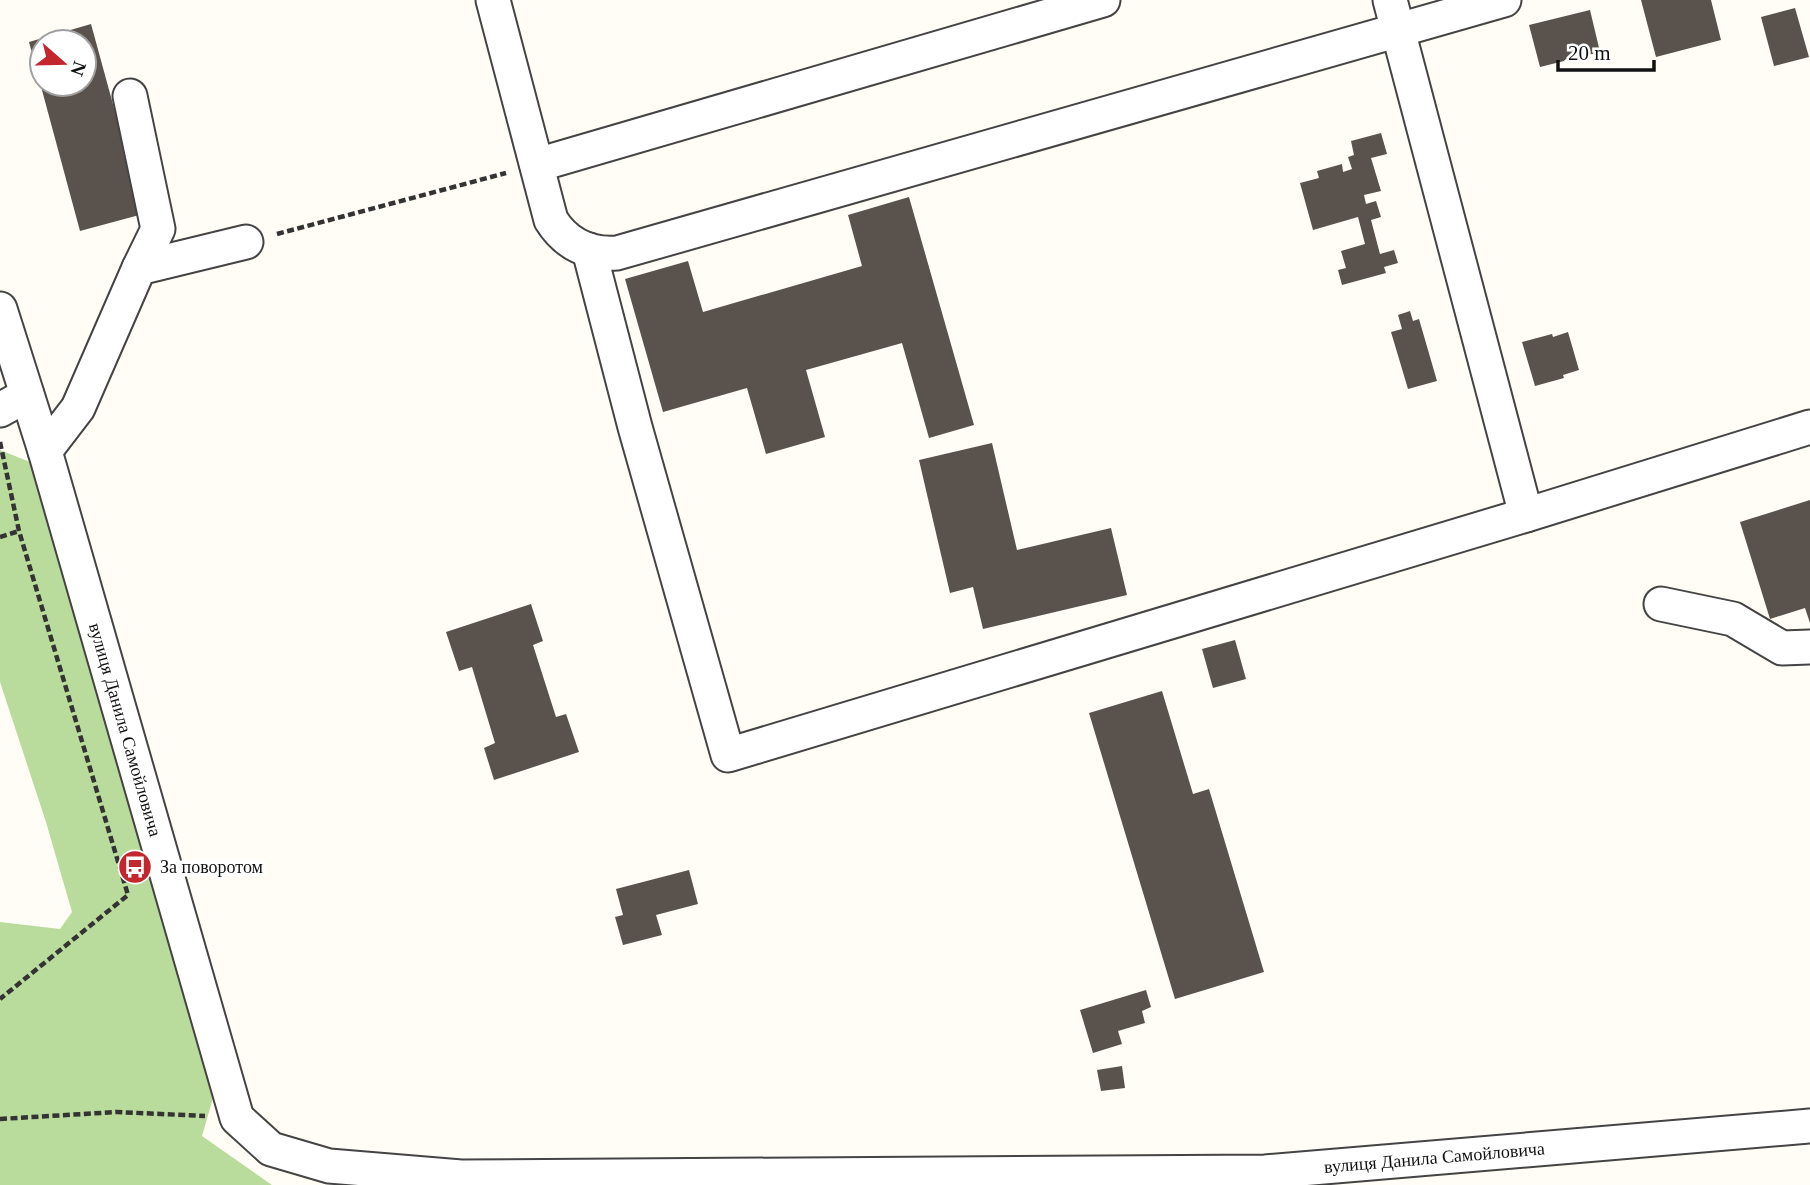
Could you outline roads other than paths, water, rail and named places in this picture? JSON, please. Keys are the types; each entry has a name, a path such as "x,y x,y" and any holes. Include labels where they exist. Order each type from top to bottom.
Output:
{"street":[{"path":"493,0 551,220 561,236 599,254 617,253 1395,15 1504,0"},
{"path":"537,165 1102,0"},
{"path":"1395,15 1526,515"},
{"path":"45,451 78,408 158,229 130,96"},
{"path":"139,268 246,242"},
{"path":"589,250 635,427 728,755 914,701 1810,427"},
{"name":"вулиця Данила Самойловича","path":"0,309 13,403 45,451 237,1118 271,1149 329,1166 461,1177 1265,1172 1810,1126"},
{"path":"1661,604 1733,619 1783,648 1810,647"}],"place":[{"name":"За поворотом","path":"135,867"}]}
